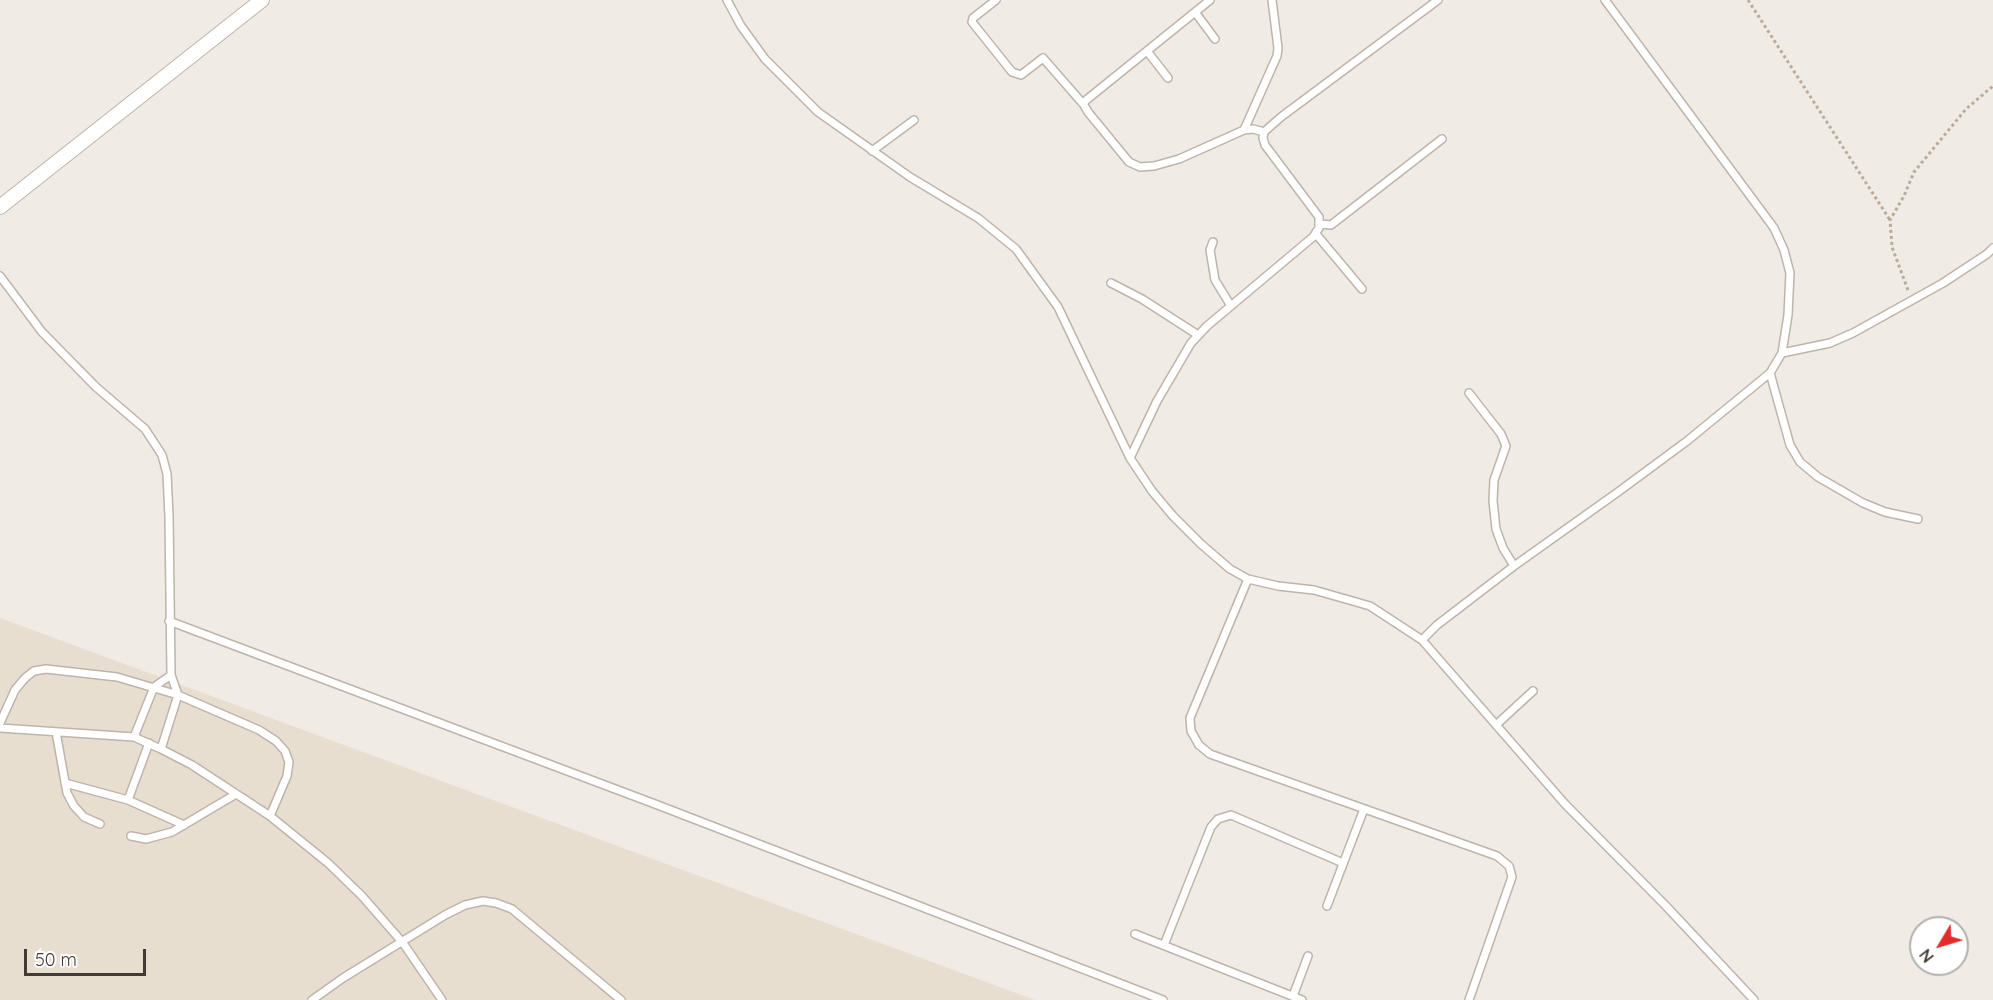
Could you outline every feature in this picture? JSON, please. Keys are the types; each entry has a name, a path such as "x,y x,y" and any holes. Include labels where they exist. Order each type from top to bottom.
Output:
{"street":[{"path":"0,207 262,0"}],"lane":[{"path":"727,0 741,26 765,59 818,112 872,151 978,218 1016,249 1032,268 1058,307 1130,458 1152,491 1173,516 1230,569 1248,579 1278,586 1314,590 1370,606 1422,640 1565,804 1666,906 1754,1000"},
{"path":"996,0 973,18 972,22 1012,72 1021,75 1043,58 1130,162 1140,167 1154,166 1179,159 1244,130 1253,129 1264,132"},
{"path":"1084,105 1085,101 1210,0"},
{"path":"1244,130 1277,56 1272,0"},
{"path":"1130,458 1157,401 1198,334 1316,234 1320,224 1319,217 1265,145 1264,132 1438,0"},
{"path":"1422,640 1437,625 1514,566 1636,480 1770,373 1782,353 1788,315 1790,273 1784,250 1774,228 1605,0"},
{"path":"1195,12 1215,39"},
{"path":"1147,51 1168,78"},
{"path":"872,151 914,120"},
{"path":"1320,224 1331,225 1442,139"},
{"path":"1316,234 1362,289"},
{"path":"1213,242 1210,250 1215,280 1231,306"},
{"path":"1782,353 1830,343 1852,333 1943,284 1993,248"},
{"path":"0,276 42,332 96,387 145,429 162,455 166,474 169,516 171,675 178,695 161,748"},
{"path":"1111,283 1143,299 1198,334"},
{"path":"1770,373 1790,445 1800,462 1818,477 1863,504 1885,512 1918,519"},
{"path":"1469,393 1501,434 1506,446 1494,480 1493,501 1496,528 1503,548 1514,566"},
{"path":"1248,579 1190,718 1191,731 1199,745 1210,754 1497,856 1509,866 1512,877 1469,1000"},
{"path":"169,621 655,804 1163,1000"},
{"path":"0,723 15,690 25,678 34,671 46,669 117,677 178,695 259,730 276,741 285,752 289,762 287,776 270,816"},
{"path":"134,737 154,687 171,675"},
{"path":"1496,725 1533,691"},
{"path":"0,728 134,737 161,748 270,816 328,862 403,942 442,1000"},
{"path":"56,732 65,783 74,806 84,817 100,824"},
{"path":"128,800 149,743"},
{"path":"65,783 128,800 184,825"},
{"path":"131,836 146,839 159,837 236,795"},
{"path":"1327,906 1364,809"},
{"path":"1164,945 1211,826 1218,819 1231,815 1343,863"},
{"path":"312,1000 343,978 445,915 465,905 483,901 512,909 621,1000"},
{"path":"1135,934 1302,1000"},
{"path":"1293,996 1308,956"}],"path":[{"path":"1748,0 1890,220 1892,247 1912,301"},
{"path":"1890,220 1914,172 1966,109 1993,86"}],"shaded area":[{"path":"0,618 1035,1000 0,1000"}]}
